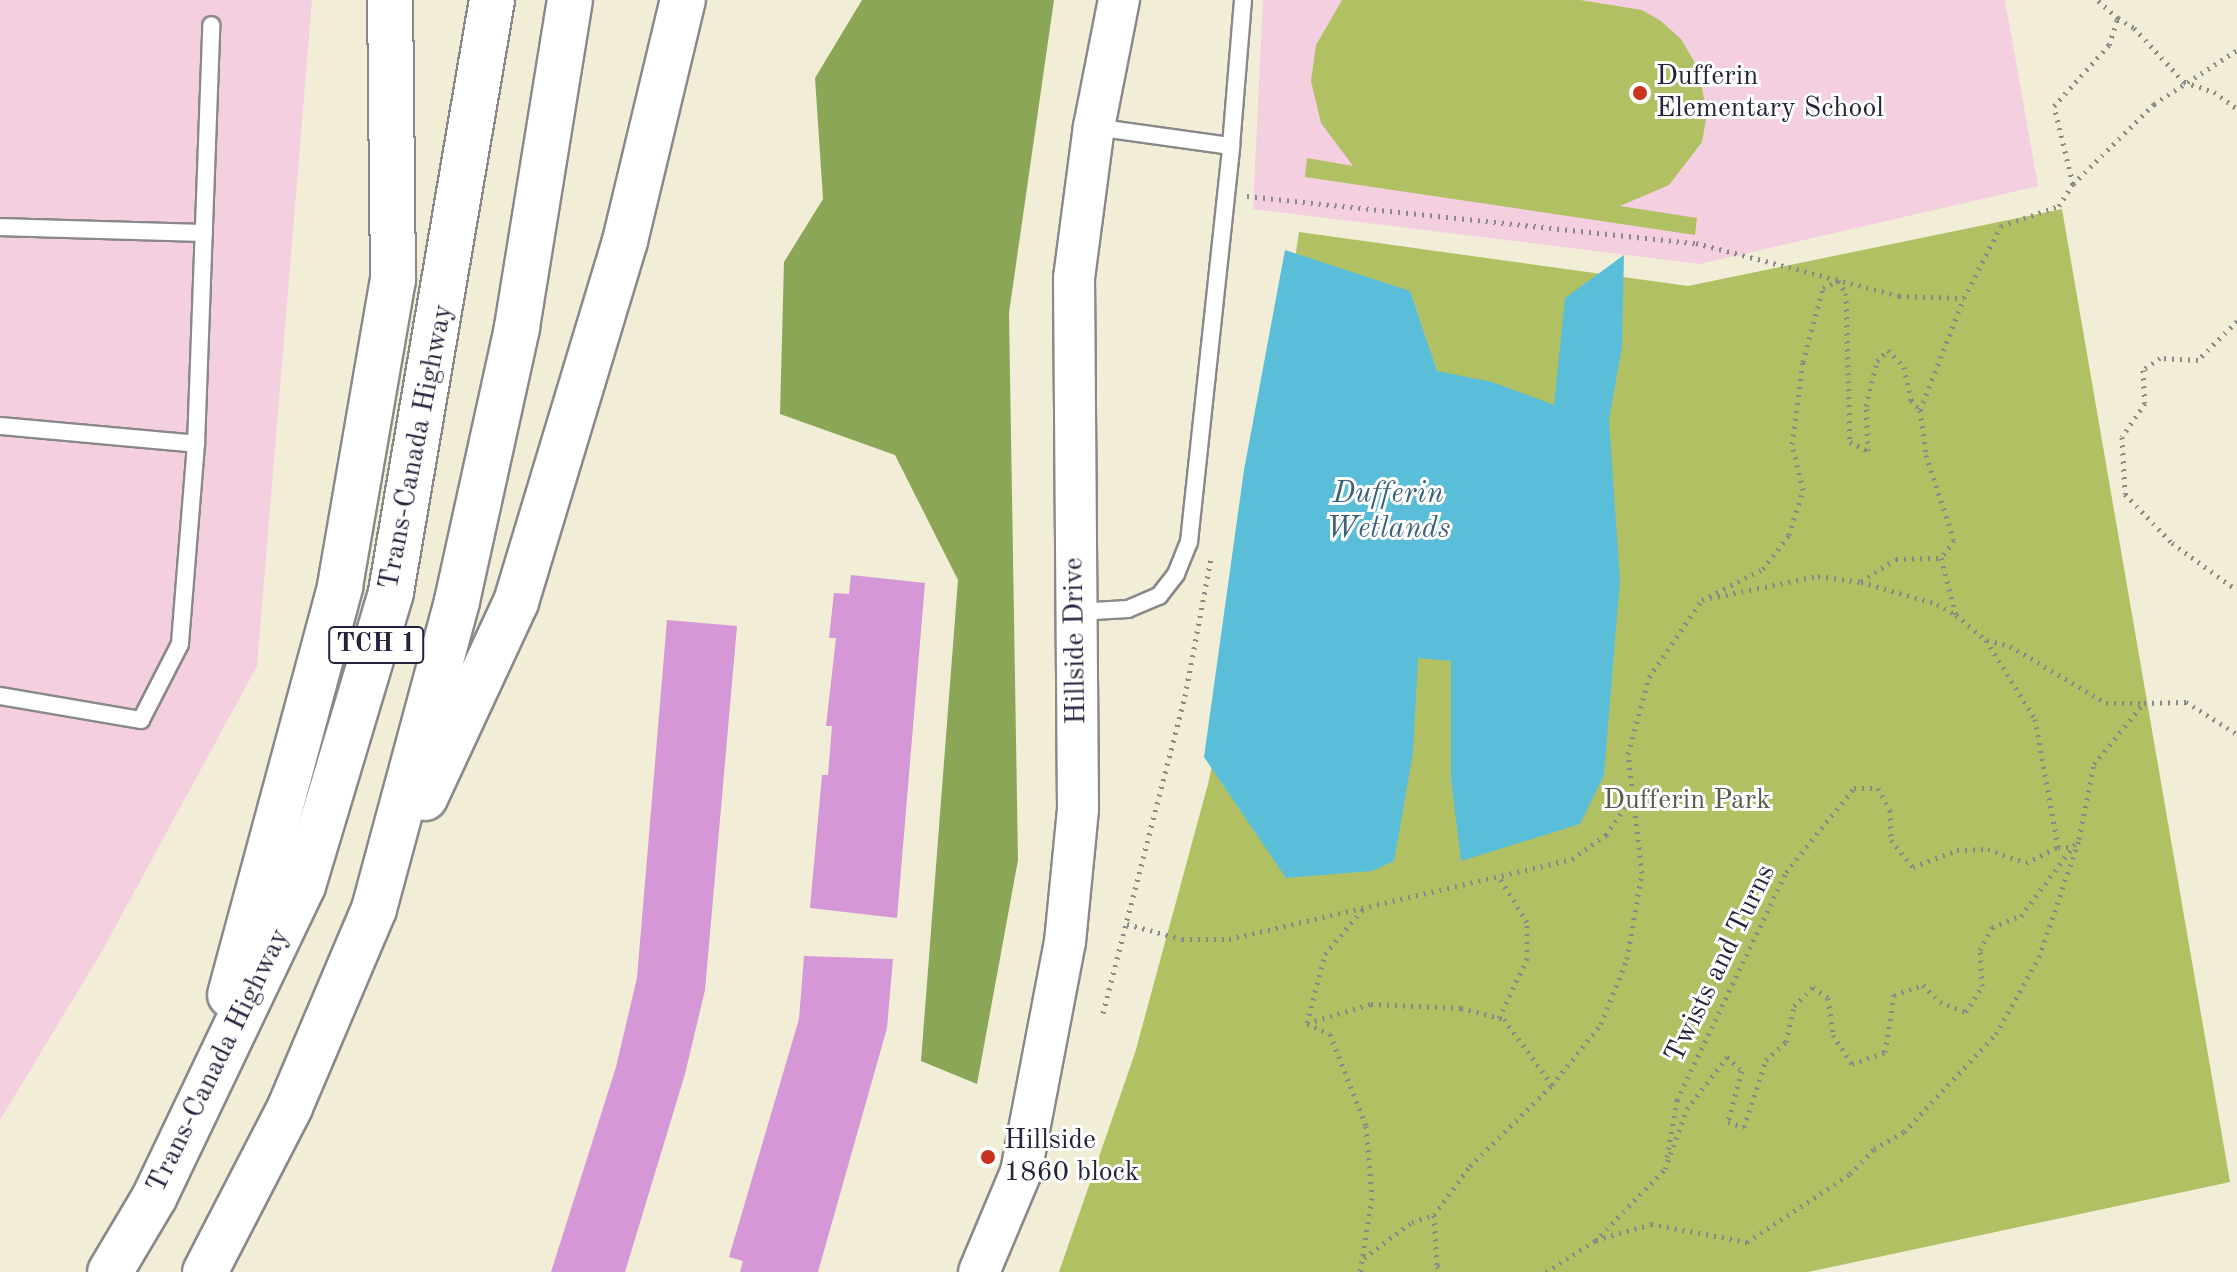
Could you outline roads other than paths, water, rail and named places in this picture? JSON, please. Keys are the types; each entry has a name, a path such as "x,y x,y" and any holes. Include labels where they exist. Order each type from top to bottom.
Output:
{"highway":[{"path":"200,1105 340,586 390,295 390,0"},
{"name":"Trans-Canada Highway","path":"110,1272 200,1105 303,886 391,592 492,0"},
{"name":"TCH 1","path":"205,1272 290,1107 374,909 457,601 517,327 570,0"},
{"path":"374,909 516,602 625,241 683,0"}],"street":[{"name":"Hillside Drive","path":"979,1272 1021,1172 1065,942 1078,809 1074,278 1094,127 1119,0"}],"lane":[{"path":"1075,612 1128,609 1159,596 1176,574 1189,542 1231,146 1243,0"},
{"path":"0,696 141,720 180,644 196,444 211,25"},
{"path":"1094,127 1231,146"},
{"path":"0,227 204,233"},
{"path":"0,426 196,444"}],"water":[{"name":"Dufferin Wetlands","path":"1285,250 1410,291 1437,371 1492,382 1554,405 1565,298 1624,255 1622,347 1609,420 1620,580 1604,775 1580,824 1461,861 1451,779 1451,661 1418,658 1413,753 1394,861 1372,871 1286,878 1204,757 1244,470"}],"place":[{"name":"Dufferin Elementary School","path":"1640,93"},
{"name":"Hillside 1860 block","path":"988,1157"}],"park label":[{"name":"Dufferin Park","path":"1687,801"}]}
